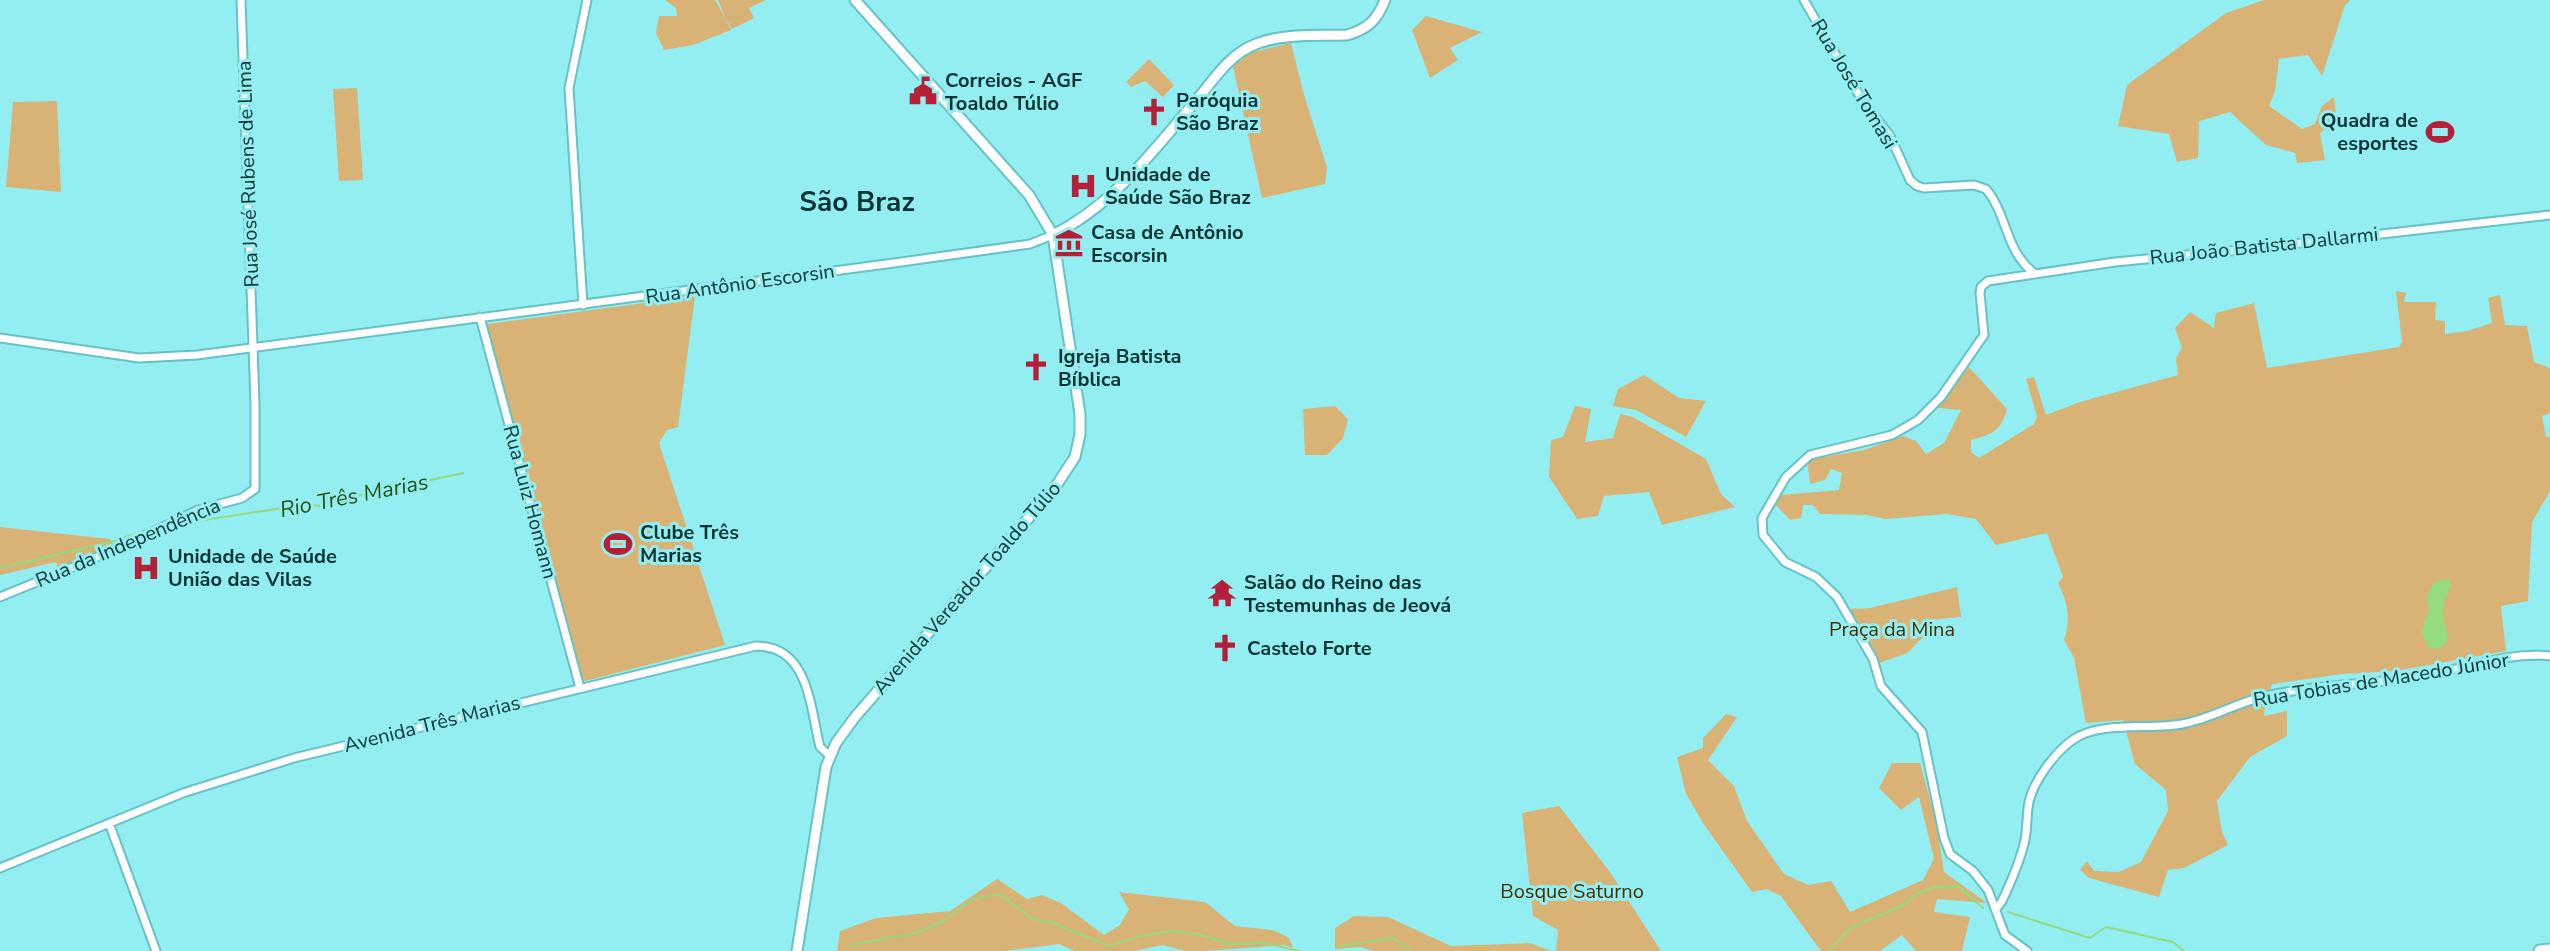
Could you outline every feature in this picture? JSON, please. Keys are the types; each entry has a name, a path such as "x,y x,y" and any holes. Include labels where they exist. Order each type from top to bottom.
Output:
{"highway":[{"path":"2540,951 2550,950"}],"main road":[{"name":"Avenida Vereador Toaldo Túlio","path":"797,951 820,795 831,753 863,708 1054,489 1075,457 1080,434 1080,414 1053,235 1018,183 855,0"},
{"name":"Rua Antônio Escorsin","path":"1053,235 1093,212 1123,185 1232,58 1258,43 1278,38 1358,32 1374,21 1385,0"}],"street":[{"name":"Rua José Rubens de Lima","path":"241,0 255,489"},
{"path":"583,305 569,88 587,0"},
{"name":"Rua José Tomasi","path":"1804,0 1862,100 1890,136 1910,180 1924,188 1974,185 1986,189 1996,204 2013,249 2023,265 2034,273"},
{"name":"Rua João Batista Dallarmi","path":"1996,909 1980,878 1957,860 1947,847 1922,732 1881,686 1873,659 1837,597 1816,577 1785,562 1774,550 1762,527 1764,509 1797,464 1810,455 1892,435 1918,420 1941,397 1984,335 1981,287 1988,281 2115,262 2550,215"},
{"name":"Rua Antônio Escorsin","path":"0,338 139,358 168,358 1010,247 1053,235"},
{"path":"2018,276 2023,265"},
{"name":"Rua Luiz Homann","path":"480,317 580,688"},
{"name":"Rua da Independência","path":"0,597 117,549 198,510 242,498 255,489"},
{"name":"Avenida Três Marias","path":"0,868 195,789 313,753 743,648 772,647 784,651 797,665 821,749 831,753"},
{"name":"Rua Tobias de Macedo Júnior","path":"1996,909 2006,893 2025,842 2033,790 2059,753 2073,739 2086,733 2100,729 2190,723 2277,694 2424,676 2517,658 2550,656"},
{"path":"109,823 156,951"},
{"path":"1996,909 2005,935 2027,951"}],"green space":[{"path":"665,0 715,0 725,17 718,0 766,0 749,8 754,18 732,29 726,19 731,30 693,45 664,50 656,33 659,16 677,16 676,8"},
{"path":"2264,0 2350,0 2345,5 2322,76 2308,55 2279,59 2275,91 2269,106 2302,129 2315,124 2322,106 2334,97 2337,121 2320,133 2325,160 2297,163 2295,153 2266,145 2230,112 2199,121 2198,158 2177,162 2169,134 2118,126 2127,85 2226,13"},
{"path":"1426,16 1482,32 1450,48 1458,60 1430,78 1412,30"},
{"path":"1291,43 1327,167 1325,184 1262,198 1233,67 1249,53"},
{"path":"1149,59 1174,85 1163,97 1145,81 1131,87 1126,82"},
{"path":"357,88 363,180 339,181 333,89"},
{"path":"57,101 61,192 6,187 13,102"},
{"path":"2396,291 2406,293 2404,302 2436,302 2435,320 2445,321 2445,334 2492,323 2488,298 2500,295 2505,325 2527,326 2534,362 2550,368 2550,413 2542,416 2546,437 2550,437 2550,491 2532,522 2528,601 2501,606 2506,651 2396,671 2342,674 2272,684 2264,716 2287,711 2287,736 2250,757 2217,801 2222,832 2228,845 2184,868 2168,870 2159,897 2089,878 2080,870 2087,861 2094,871 2119,872 2141,862 2168,811 2166,790 2135,764 2123,720 2086,723 2074,658 2064,640 2067,611 2058,583 2063,577 2047,533 1996,545 1976,519 1947,514 1885,519 1866,515 1820,514 1813,505 1803,505 1801,518 1790,520 1776,505 1780,495 1839,490 1842,473 1831,469 1825,480 1810,484 1807,460 1864,450 1903,436 1916,441 1926,454 1944,443 1961,410 1938,408 1969,367 2007,409 1995,430 1971,440 1971,452 1979,458 2034,424 2037,417 2026,379 2034,377 2046,415 2080,402 2178,375 2176,358 2182,348 2175,328 2190,312 2214,328 2216,313 2254,303 2267,368 2399,347 2402,342"},
{"name":"Clube Três Marias","path":"695,296 678,427 667,430 659,443 725,645 581,682 487,324"},
{"path":"1644,375 1679,398 1706,401 1686,437 1636,410 1613,406 1618,389"},
{"path":"1335,406 1348,419 1343,438 1327,455 1305,455 1303,409"},
{"path":"1575,406 1591,409 1585,442 1613,438 1620,414 1633,417 1706,459 1721,494 1735,507 1662,525 1649,492 1604,496 1598,516 1577,519 1549,477 1551,440 1563,437"},
{"path":"0,527 110,539 116,548 59,571 56,562 0,575"},
{"name":"Praça da Mina","path":"1957,587 1961,617 1930,620 1933,636 1921,639 1907,653 1879,663 1849,609 1870,608"},
{"path":"1726,714 1737,717 1708,760 1734,786 1747,821 1784,874 1808,885 1831,881 1850,912 1923,880 1934,859 1919,797 1901,810 1879,788 1892,763 1920,763 1936,821 1944,872 1987,903 1937,899 1934,912 1970,917 1962,951 1916,951 1902,935 1880,951 1821,951 1781,896 1766,889 1752,892 1686,794 1677,757 1703,748 1703,738"},
{"name":"Bosque Saturno","path":"1559,806 1610,872 1661,951 1556,951 1558,930 1533,916 1522,813"},
{"path":"997,879 1027,899 1042,895 1061,903 1104,935 1120,925 1129,909 1119,892 1205,902 1235,926 1272,930 1289,938 1293,948 1285,945 1185,951 1162,945 1135,951 1074,951 1059,944 1005,951 837,951 840,931 876,918 950,911"},
{"name":"Bosque Saturno","path":"1354,916 1388,917 1451,946 1530,943 1551,951 1335,949 1335,928"}],"shaded area":[{"path":"2449,579 2451,587 2443,613 2449,640 2439,649 2429,648 2421,632 2429,610 2426,597 2435,581"}],"waterway":[{"name":"Rio Três Marias","path":"198,521 302,505 327,506 356,496 463,473"},
{"name":"Rio Três Marias","path":"0,568 114,541 149,529"},
{"path":"1829,951 1850,928 1935,887 1958,886 1983,908"},
{"path":"851,945 916,933 943,921 973,899 999,894 1033,919 1053,923 1109,946 1141,936 1173,931 1231,944 1265,943 1299,951"},
{"path":"2008,912 2090,938 2106,927 2173,942 2184,951"},
{"path":"1340,946 1393,938 1411,951"}],"place":[{"name":"Correios - AGF Toaldo Túlio","path":"923,91"},
{"name":"Paróquia São Braz","path":"1154,112"},
{"name":"Quadra de esportes","path":"2440,132"},
{"name":"Unidade de Saúde São Braz","path":"1083,186"},
{"name":"Casa de Antônio Escorsin","path":"1069,243"},
{"name":"Igreja Batista Bíblica","path":"1036,367"},
{"name":"Clube Três Marias","path":"618,544"},
{"name":"Unidade de Saúde União das Vilas","path":"146,568"},
{"name":"Salão do Reino das Testemunhas de Jeová","path":"1222,593"},
{"name":"Castelo Forte","path":"1225,648"}],"district":[{"name":"São Braz","path":"857,202"}]}
